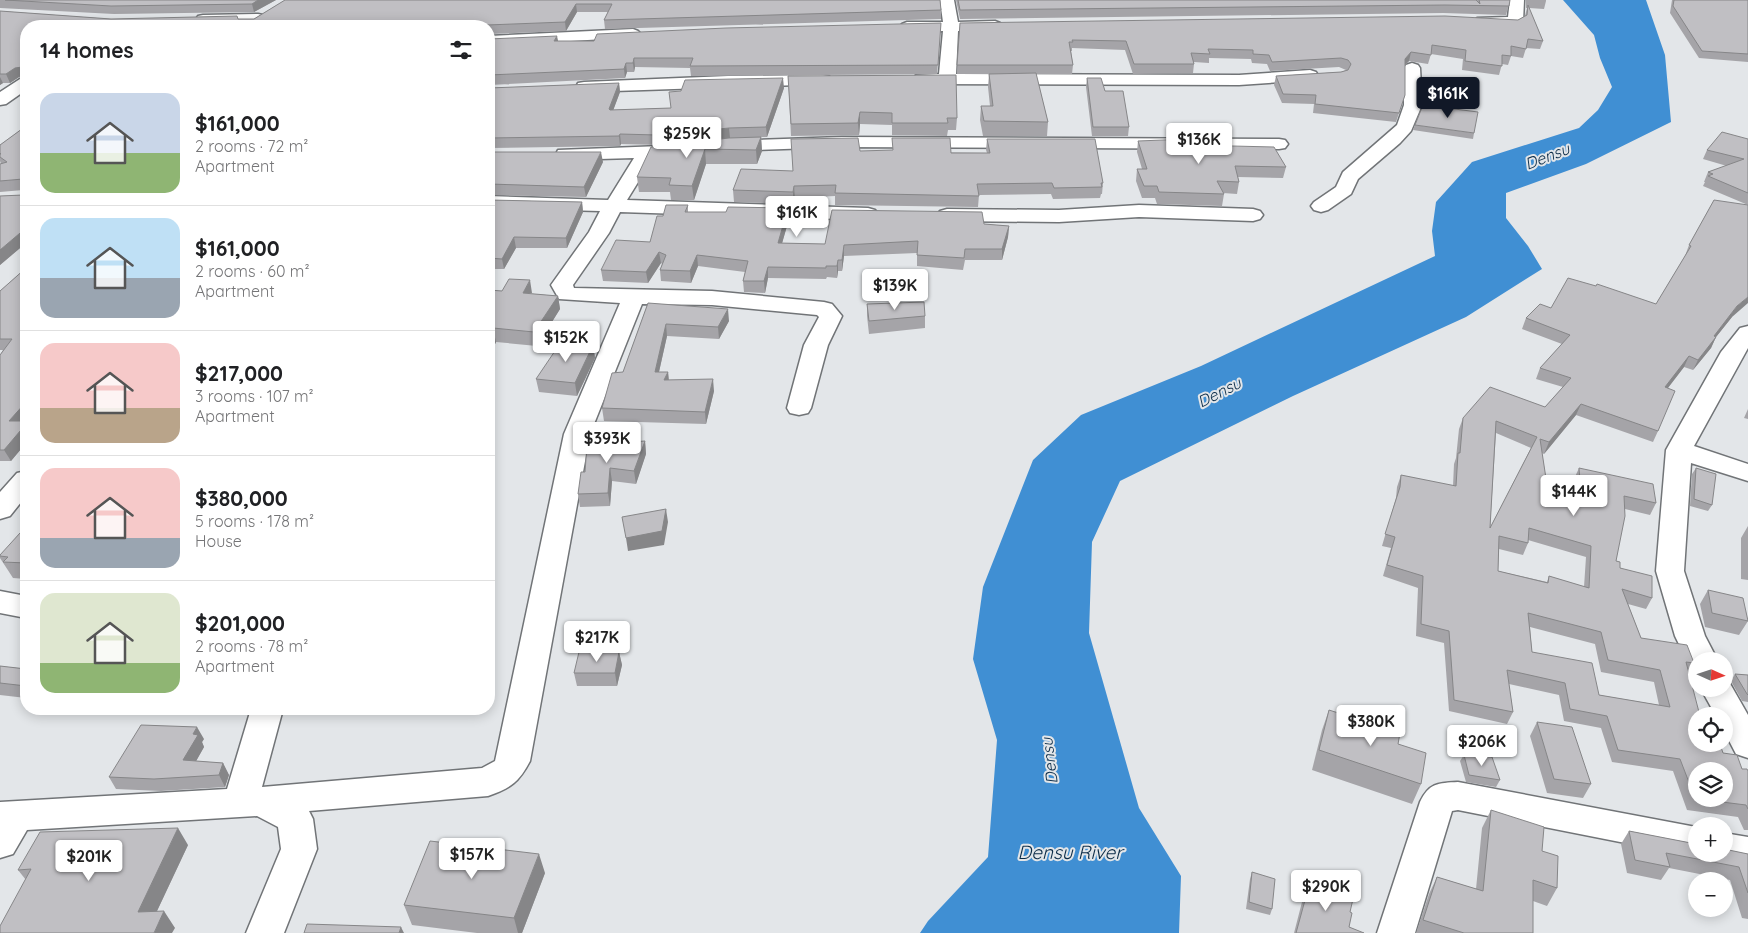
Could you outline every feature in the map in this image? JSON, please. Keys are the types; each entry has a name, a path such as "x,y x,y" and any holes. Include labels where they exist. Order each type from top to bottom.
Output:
{"street":[{"path":"947,0 951,26 947,79"},
{"path":"1470,20 1515,22 1517,0"},
{"path":"257,20 275,9"},
{"path":"191,19 212,20"},
{"path":"892,28 1009,25"},
{"path":"495,41 645,34"},
{"path":"1321,206 1344,190 1350,176 1394,139 1405,127 1413,105 1412,68"},
{"path":"908,80 1239,80 1330,75"},
{"path":"569,88 728,81 838,80"},
{"path":"0,100 20,87"},
{"path":"711,147 842,142 1279,144"},
{"path":"548,154 646,154 674,151"},
{"path":"646,154 614,205 599,234 562,285 564,291 567,294 628,297 712,298 824,309 831,316 816,345 799,408"},
{"path":"495,202 883,214"},
{"path":"932,215 1059,216 1139,211 1253,215"},
{"path":"6,825 251,801 488,782 507,771 513,761 577,434 631,305 632,300 628,297"},
{"path":"1698,652 1690,636 1670,570 1678,450 1740,342"},
{"path":"1678,450 1748,473"},
{"path":"0,510 20,486"},
{"path":"0,602 20,605"},
{"path":"1721,698 1748,745"},
{"path":"251,801 266,715"},
{"path":"1396,933 1437,802 1442,797 1458,796 1688,840"},
{"path":"251,801 295,820 299,849 265,933"},
{"path":"1733,850 1748,852"}],"water":[{"name":"Densu River","path":"1563,0 1646,0 1665,55 1671,122 1586,164 1506,193 1506,218 1528,246 1542,269 1466,317 1293,396 1120,481 1092,542 1089,633 1139,808 1181,876 1179,933 920,933 928,921 988,857 997,740 973,659 983,587 1033,460 1081,415 1201,366 1435,256 1432,231 1436,202 1472,162 1579,128 1598,110 1612,87 1600,58 1594,35"}],"building":[{"path":"5,0 258,0 252,4 111,6"},
{"path":"285,0 940,0 941,10 604,20 612,4 576,4 565,22 495,25 495,20 20,20 20,67 15,68 6,74 0,74 0,11 111,19 237,16 238,19 254,19"},
{"path":"958,0 1476,0 1480,4 1479,0 1510,0 1509,6 960,10"},
{"path":"1674,0 1748,0 1748,54 1702,51 1673,6"},
{"path":"1528,5 1543,41 1528,39 1526,49 1511,46 1511,56 1502,55 1502,66 1465,61 1466,50 1432,45 1431,55 1411,52 1405,59 1405,95 1399,113 1315,104 1316,95 1283,94 1276,76 1348,70 1351,64 1348,60 1341,58 1272,62 1269,55 1253,54 1253,50 1208,49 1210,54 1191,53 1194,64 1134,64 1126,41 1072,40 1073,42 1069,42 1073,65 957,65 960,23 1445,16 1518,20 1527,15"},
{"path":"941,23 938,65 690,66 693,58 634,58 633,63 626,63 624,69 495,75 495,39 557,36 554,41 594,41 597,34 726,28"},
{"path":"1036,73 1048,122 984,121 981,106 993,106 989,74"},
{"path":"956,75 957,118 947,118 948,123 892,123 892,113 860,112 858,123 791,124 788,76"},
{"path":"783,78 766,127 729,128 657,135 620,134 619,136 495,138 495,88 619,83 610,110 671,108 669,92 681,91 685,80"},
{"path":"1087,78 1101,78 1105,91 1123,91 1129,127 1093,127"},
{"path":"1423,105 1478,112 1474,133 1415,125"},
{"path":"20,130 20,179 0,181 0,164 7,162 0,157 0,145"},
{"path":"1722,132 1748,139 1748,193 1708,176 1713,174 1708,172 1744,159 1707,150"},
{"path":"761,137 756,150 705,149 692,186 669,185 671,178 637,177 651,147 729,138"},
{"path":"858,138 860,151 893,150 892,138 950,138 951,153 990,153 987,139 1095,139 1103,183 1101,183 1102,187 1054,188 1052,183 977,184 979,196 835,193 836,185 794,186 793,192 733,190 741,169 793,171 791,139"},
{"path":"1188,139 1190,145 1274,147 1286,167 1235,166 1239,182 1217,181 1224,194 1159,192 1157,186 1144,186 1137,169 1147,169 1138,141"},
{"path":"495,152 601,152 584,187 495,184"},
{"path":"20,195 20,233 0,250 0,196"},
{"path":"495,200 582,202 566,238 514,237 502,259 495,258"},
{"path":"1714,200 1748,205 1748,297 1737,306 1698,360 1689,356 1665,387 1675,391 1658,431 1581,404 1549,442 1540,439 1547,485 1581,493 1579,468 1653,484 1656,503 1624,496 1625,516 1616,561 1620,562 1620,568 1652,576 1652,598 1622,589 1641,638 1687,645 1690,652 1688,652 1688,662 1686,662 1688,670 1688,698 1695,698 1698,707 1688,707 1688,752 1723,752 1737,755 1742,769 1747,769 1748,771 1748,809 1746,805 1733,803 1733,762 1688,762 1688,780 1680,759 1618,750 1607,716 1570,709 1565,683 1507,670 1513,712 1454,700 1449,631 1421,624 1423,576 1387,565 1395,537 1385,534 1400,487 1401,475 1456,486 1463,418 1490,387 1545,407 1571,378 1540,368 1570,335 1526,318 1540,304 1551,308 1568,278 1596,286 1597,284 1656,304 1691,246 1689,245","holes":["1496,421 1537,437 1490,528","1529,528 1591,546 1589,588 1549,576 1548,583 1498,571 1499,536 1528,543","1528,613 1601,632 1608,660 1660,670 1670,707 1599,695 1592,663 1532,652"]},
{"path":"666,205 688,205 685,212 726,212 728,207 788,208 778,243 825,244 832,210 982,212 984,224 1009,226 1002,249 965,249 964,258 917,255 918,241 844,245 842,260 838,260 837,266 826,266 826,268 768,267 764,281 743,281 748,261 697,255 690,271 660,270 666,255 659,252 646,272 601,270 616,240 650,242 657,216 663,216"},
{"path":"20,273 20,409 9,421 20,421 20,431 4,450 0,450 0,355 12,339 0,339 0,291"},
{"path":"509,279 530,280 523,293 558,296 534,332 495,328 495,290 502,291"},
{"path":"924,302 925,316 869,321 867,304"},
{"path":"648,303 728,309 718,327 666,324 655,372 668,372 664,380 713,379 705,412 602,408 612,373 623,372"},
{"path":"561,342 593,345 575,383 536,379"},
{"path":"645,441 634,471 610,468 608,493 578,494 581,472 585,472 587,445"},
{"path":"1696,468 1716,474 1712,505 1694,499"},
{"path":"666,509 662,531 626,538 622,517"},
{"path":"20,533 20,563 3,562 8,557 0,555"},
{"path":"1708,590 1743,598 1748,621 1712,613"},
{"path":"579,652 619,652 615,673 574,673"},
{"path":"0,666 20,668 20,685 0,683"},
{"path":"1735,674 1748,675 1748,695 1747,694"},
{"path":"1329,710 1400,733 1398,744 1426,753 1421,784 1319,750"},
{"path":"1537,722 1572,727 1591,784 1554,779"},
{"path":"141,725 197,727 193,734 198,735 183,760 223,763 219,775 154,779 109,777"},
{"path":"1464,755 1492,757 1500,780 1469,775"},
{"path":"1491,810 1544,827 1542,851 1558,856 1557,888 1533,880 1533,933 1464,933 1423,920 1437,877 1483,891"},
{"path":"178,828 138,912 164,911 154,933 0,933 0,926 31,869 18,870 40,832"},
{"path":"1629,831 1688,842 1688,857 1666,853 1670,867 1635,860"},
{"path":"430,841 539,854 514,918 404,905"},
{"path":"1733,851 1748,854 1748,893 1739,867 1713,862 1733,862"},
{"path":"1252,872 1275,879 1272,909 1249,902"},
{"path":"1310,882 1353,899 1349,927 1364,933 1296,933"},
{"path":"307,924 401,927 399,933 304,933"}],"water label":[{"name":"Densu","path":"1547,156"},
{"name":"Densu","path":"1219,392"},
{"name":"Densu","path":"1049,761"}]}
